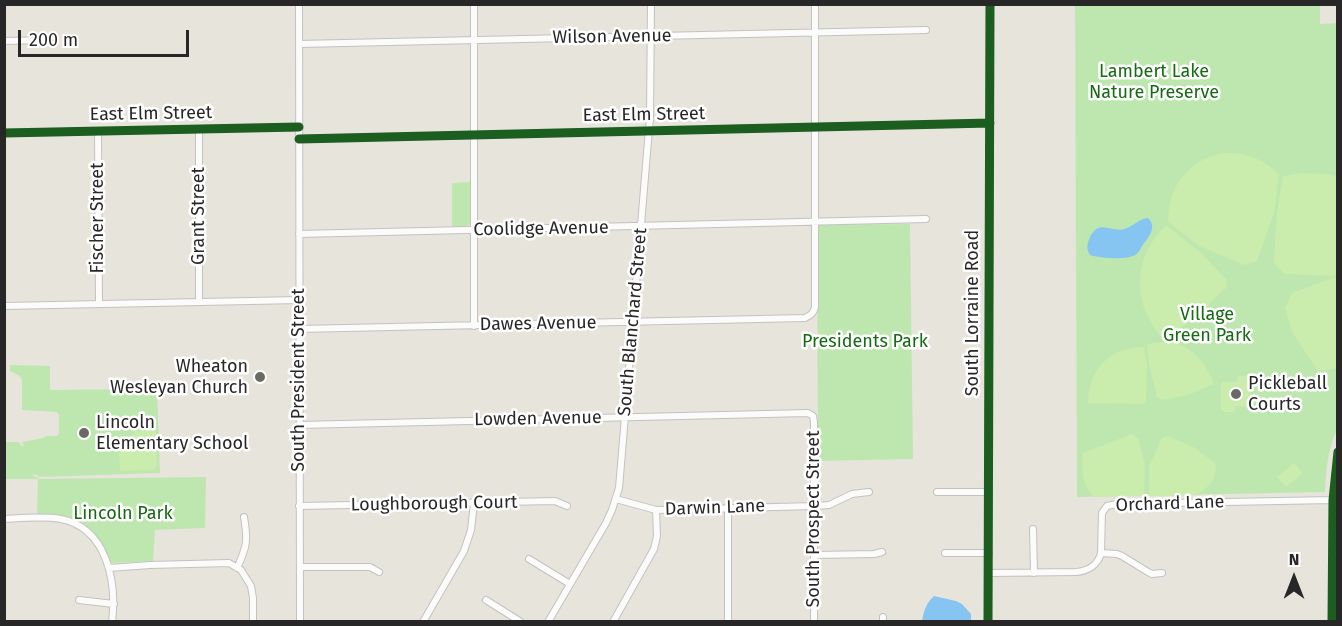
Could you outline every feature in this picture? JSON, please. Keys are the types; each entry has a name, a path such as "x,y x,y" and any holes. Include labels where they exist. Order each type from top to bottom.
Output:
{"street":[{"path":"299,4 299,127"},
{"path":"474,4 474,326"},
{"name":"South Blanchard Street","path":"548,621 606,523 616,499 621,475 649,131 651,4"},
{"path":"815,4 815,222"},
{"name":"South Lorraine Road","path":"988,621 990,4"},
{"name":"Wilson Avenue","path":"299,44 926,30"},
{"path":"4,41 49,40"},
{"name":"East Elm Street","path":"299,139 990,123"},
{"name":"East Elm Street","path":"4,133 299,127"},
{"name":"South President Street","path":"299,127 300,621"},
{"name":"Grant Street","path":"199,129 199,302"},
{"name":"Fischer Street","path":"98,131 99,304"},
{"name":"Coolidge Avenue","path":"299,234 926,219"},
{"name":"Dawes Avenue","path":"299,329 805,318 814,311 815,222"},
{"path":"4,306 299,300"},
{"name":"Lowden Avenue","path":"299,425 807,413 813,416"},
{"name":"South Prospect Street","path":"813,416 814,621"},
{"path":"1332,621 1333,500 1338,452"},
{"name":"Darwin Lane","path":"616,499 656,510 815,506 829,505 852,494 869,492"},
{"path":"937,492 989,492"},
{"name":"Orchard Lane","path":"1101,553 1102,513 1107,506 1333,500"},
{"name":"Loughborough Court","path":"299,506 555,501 567,506"},
{"path":"423,621 464,551 471,530 474,503"},
{"path":"728,507 728,621"},
{"path":"613,621 654,549 657,537 656,510"},
{"path":"237,568 245,551 247,537 244,517"},
{"path":"4,519 60,519 73,523 92,536 100,547 109,568 114,604 112,621"},
{"path":"1033,529 1034,573"},
{"path":"815,555 882,552"},
{"path":"945,553 988,553"},
{"path":"988,573 1080,572 1095,564 1100,559 1101,553 1116,554 1152,574 1162,573"},
{"path":"529,559 570,584"},
{"path":"109,568 229,563 242,570 251,586 253,621"},
{"path":"300,567 370,567 379,572"},
{"path":"79,600 114,604"},
{"path":"486,600 521,621"}],"green space":[{"name":"Village Green Park","path":"1075,5 1320,5 1320,24 1337,23 1338,427 1328,459 1325,492 1077,497"},
{"path":"1224,153 1254,158 1267,164 1279,174 1274,213 1257,261 1245,265 1199,246 1168,222 1172,197 1182,176 1200,162"},
{"path":"1303,173 1337,177 1337,275 1284,274 1274,263 1277,212 1283,176"},
{"path":"470,182 470,224 452,227 452,183"},
{"name":"Presidents Park","path":"910,224 913,459 818,461 817,225"},
{"path":"1166,225 1201,253 1227,280 1226,288 1196,317 1164,340 1146,312 1141,297 1140,282 1146,252"},
{"path":"1337,278 1337,368 1318,371 1292,332 1285,308 1292,293"},
{"path":"1170,342 1178,344 1198,357 1214,384 1188,395 1162,400 1157,397 1147,345"},
{"path":"1144,347 1147,365 1146,401 1142,404 1088,403 1092,380 1103,362 1121,351"},
{"name":"Lincoln Park","path":"10,365 50,366 50,390 157,389 160,473 39,477 33,474 33,476 39,479 206,477 205,528 155,530 153,561 113,563 109,561 103,546 93,533 81,523 63,515 37,515 38,479 5,479 5,442 19,442 21,446 24,446 22,442 46,436 57,436 59,415 57,412 22,410 22,380 20,376 10,371"},
{"name":"Pickleball Courts","path":"1238,376 1250,376 1251,378 1251,405 1249,407 1236,406 1234,412 1224,412 1221,410 1221,384 1236,382"},
{"path":"135,431 156,431 157,466 153,470 120,471 119,451"},
{"path":"1132,434 1138,438 1145,466 1144,496 1094,497 1085,482 1083,453"},
{"path":"1168,436 1195,448 1215,463 1215,474 1211,483 1198,493 1188,496 1149,496 1149,466 1162,438"},
{"path":"1294,463 1303,473 1286,487 1277,477"}],"water":[{"path":"1148,218 1152,225 1151,232 1134,255 1105,258 1090,255 1087,249 1088,242 1098,228 1122,230"},
{"path":"934,596 962,604 971,614 971,621 922,621 926,607"}],"cycle path":[{"path":"988,622 990,4"},
{"path":"299,139 990,123"},
{"path":"4,133 299,127"},
{"path":"1332,622 1333,500 1338,452"}],"place":[{"name":"Wheaton Wesleyan Church","path":"260,377"},
{"name":"Pickleball Courts","path":"1236,394"},
{"name":"Lincoln Elementary School","path":"84,433"}],"park label":[{"name":"Lambert Lake Nature Preserve","path":"1154,82"}]}
